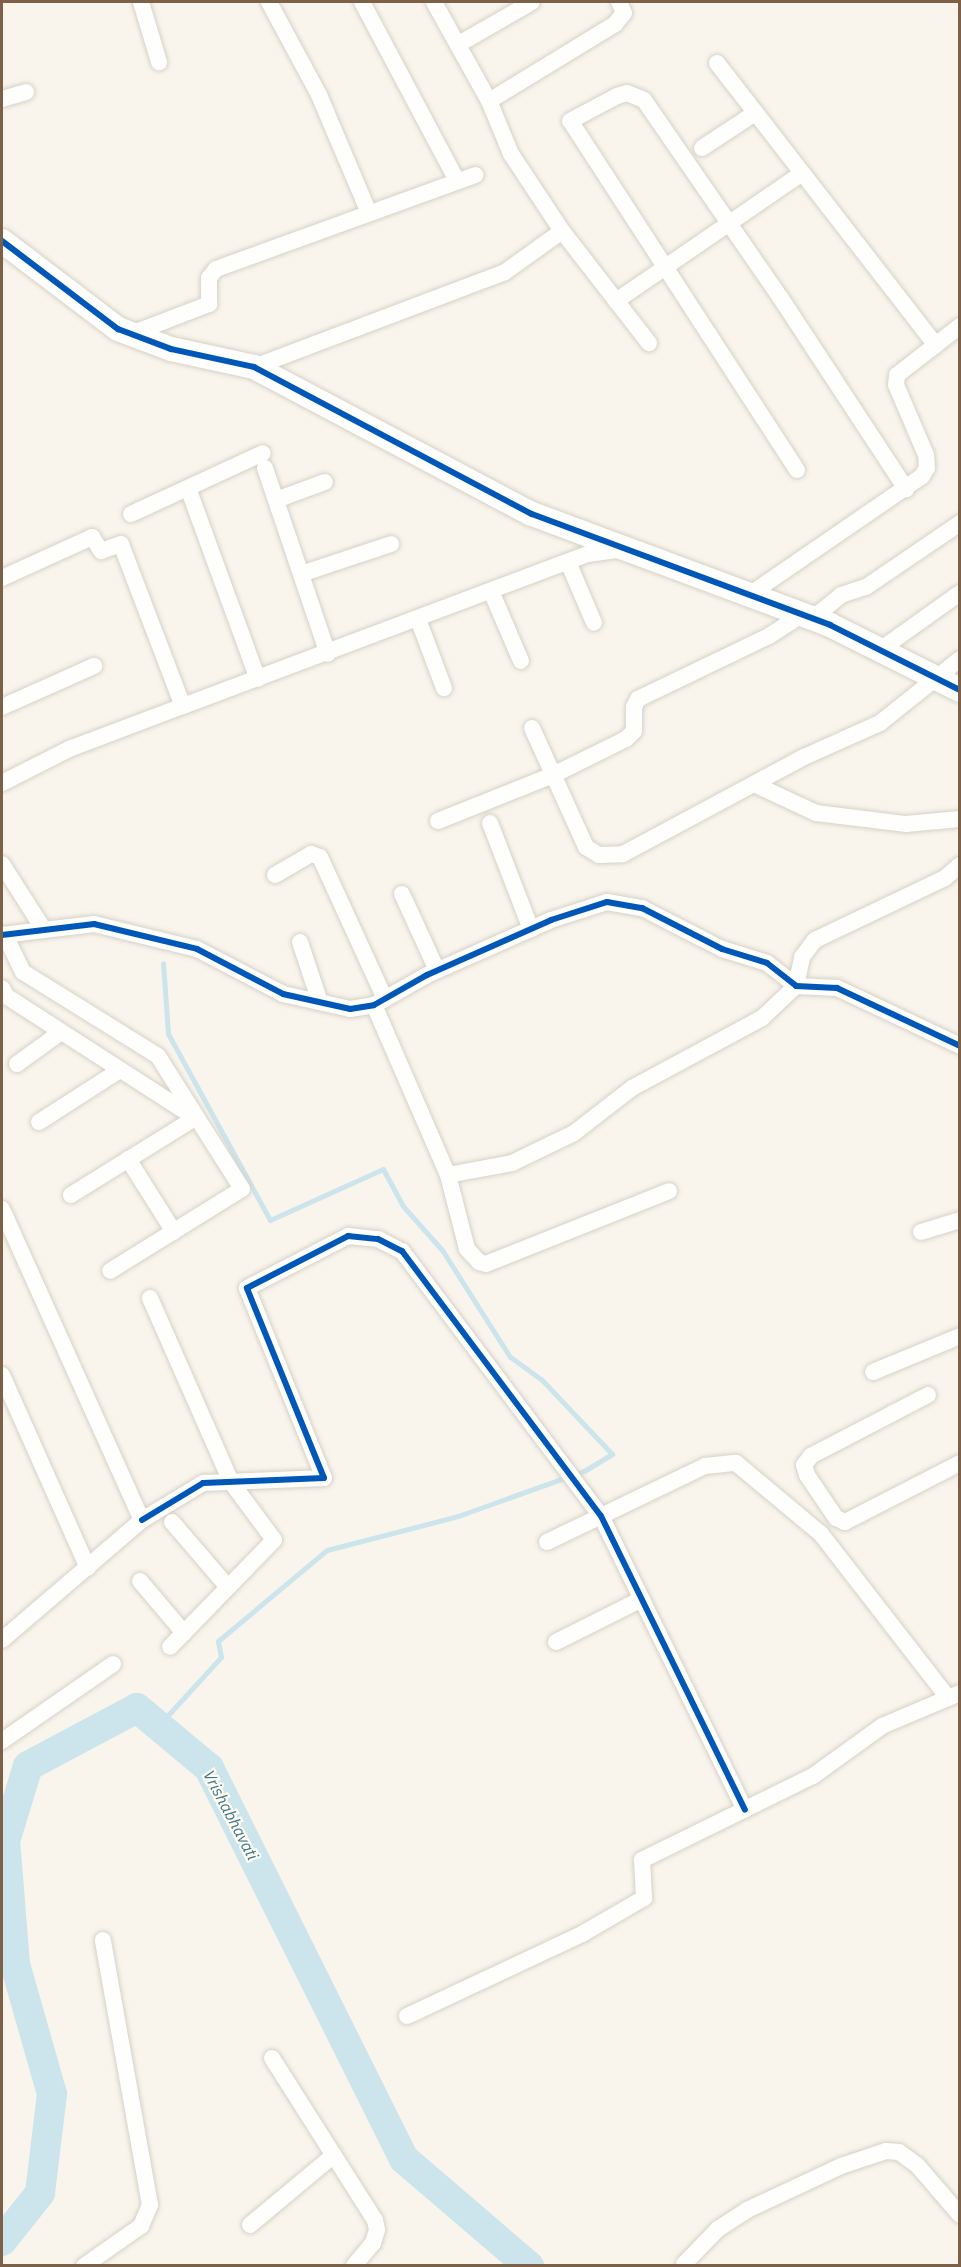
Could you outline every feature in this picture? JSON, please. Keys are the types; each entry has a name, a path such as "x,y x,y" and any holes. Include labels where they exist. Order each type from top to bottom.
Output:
{"street":[{"path":"141,2 159,62"},
{"path":"269,2 319,95 369,213"},
{"path":"362,2 457,181"},
{"path":"434,2 489,101 511,154 562,231 649,343"},
{"path":"459,44 532,2"},
{"path":"489,101 615,24 624,13 619,2"},
{"path":"717,63 936,345"},
{"path":"2,99 26,92"},
{"path":"797,470 570,121 617,96 637,95 728,221 906,489"},
{"path":"702,148 755,113"},
{"path":"616,301 728,221 802,173"},
{"path":"131,334 209,304 209,278 216,269 475,176"},
{"path":"254,367 505,272 562,231"},
{"path":"2,241 118,329 171,349 254,367 532,514 808,616 960,690"},
{"path":"749,595 906,489 927,468 924,450 896,381 901,371 960,326"},
{"path":"131,514 188,488 264,460 328,654"},
{"path":"276,500 325,482"},
{"path":"188,488 258,679"},
{"path":"438,821 553,775 631,735 638,699 769,636 808,616 841,595 866,587 960,523"},
{"path":"2,578 92,537 101,551 121,544 183,706"},
{"path":"301,574 391,544"},
{"path":"2,783 69,749 183,706 328,654 588,554 625,549"},
{"path":"568,562 594,623"},
{"path":"491,591 521,661"},
{"path":"880,650 960,593"},
{"path":"418,619 444,688"},
{"path":"532,728 586,847 599,855 628,852 754,784 880,723 960,659"},
{"path":"2,707 94,666"},
{"path":"754,784 816,813 906,824 960,819"},
{"path":"490,823 531,929"},
{"path":"275,875 311,854 320,857 448,1175 467,1249 479,1262 486,1264 669,1191"},
{"path":"2,864 44,930"},
{"path":"448,1175 512,1163 567,1137 632,1088 762,1018 796,986 802,957 815,940 945,878 960,865"},
{"path":"402,894 437,970"},
{"path":"110,1271 242,1189 195,1118 158,1056 23,972 3,935 94,924 197,948 283,994 350,1009 380,1002 437,970 531,929 607,902 642,908 722,949 767,963 796,986 837,988 960,1046"},
{"path":"300,942 320,1002"},
{"path":"2,988 6,996 195,1118"},
{"path":"17,1064 61,1032"},
{"path":"39,1122 120,1070"},
{"path":"71,1195 195,1118"},
{"path":"128,1159 174,1232"},
{"path":"2,1209 142,1520"},
{"path":"921,1232 960,1220"},
{"path":"2,1640 142,1520 204,1483 324,1478 247,1288 348,1236 378,1239 402,1251 601,1516 745,1810"},
{"path":"150,1298 231,1482 274,1540 170,1647"},
{"path":"873,1371 960,1336"},
{"path":"2,1375 88,1568"},
{"path":"928,1395 811,1456 804,1465 807,1475 836,1518 845,1522 960,1462"},
{"path":"407,2016 582,1934 644,1898 647,1893 640,1862 819,1773 882,1726 954,1695 821,1534 736,1463 705,1466 547,1542"},
{"path":"172,1522 228,1587"},
{"path":"140,1581 184,1633"},
{"path":"556,1642 642,1599"},
{"path":"2,1741 112,1664"},
{"path":"84,2265 141,2226 150,2205 103,1940"},
{"path":"272,2058 375,2220 378,2230 364,2256 354,2265"},
{"path":"684,2264 718,2229 747,2210 842,2166 886,2151 899,2152 917,2165 960,2215"},
{"path":"250,2225 334,2156"}],"waterway":[{"path":"158,1726 221,1657 218,1641 327,1550 458,1516 584,1471 612,1454 542,1380 510,1357 442,1250 403,1206 383,1169 270,1220 168,1034 163,963"},
{"name":"Vrishabhavati","path":"2,2241 40,2193 52,2094 15,1964 5,1841 28,1766 137,1708 209,1768 404,2159 529,2266"}],"cycle path":[{"path":"2,241 118,329 171,349 254,367 532,514 830,625 960,690"},
{"path":"2,935 94,924 197,949 283,994 350,1009 374,1005 427,975 551,920 607,902 642,908 722,949 767,963 796,986 837,988 960,1046"},
{"path":"142,1520 203,1483 324,1478 247,1288 348,1236 378,1239 402,1251 601,1516 745,1810"}]}
